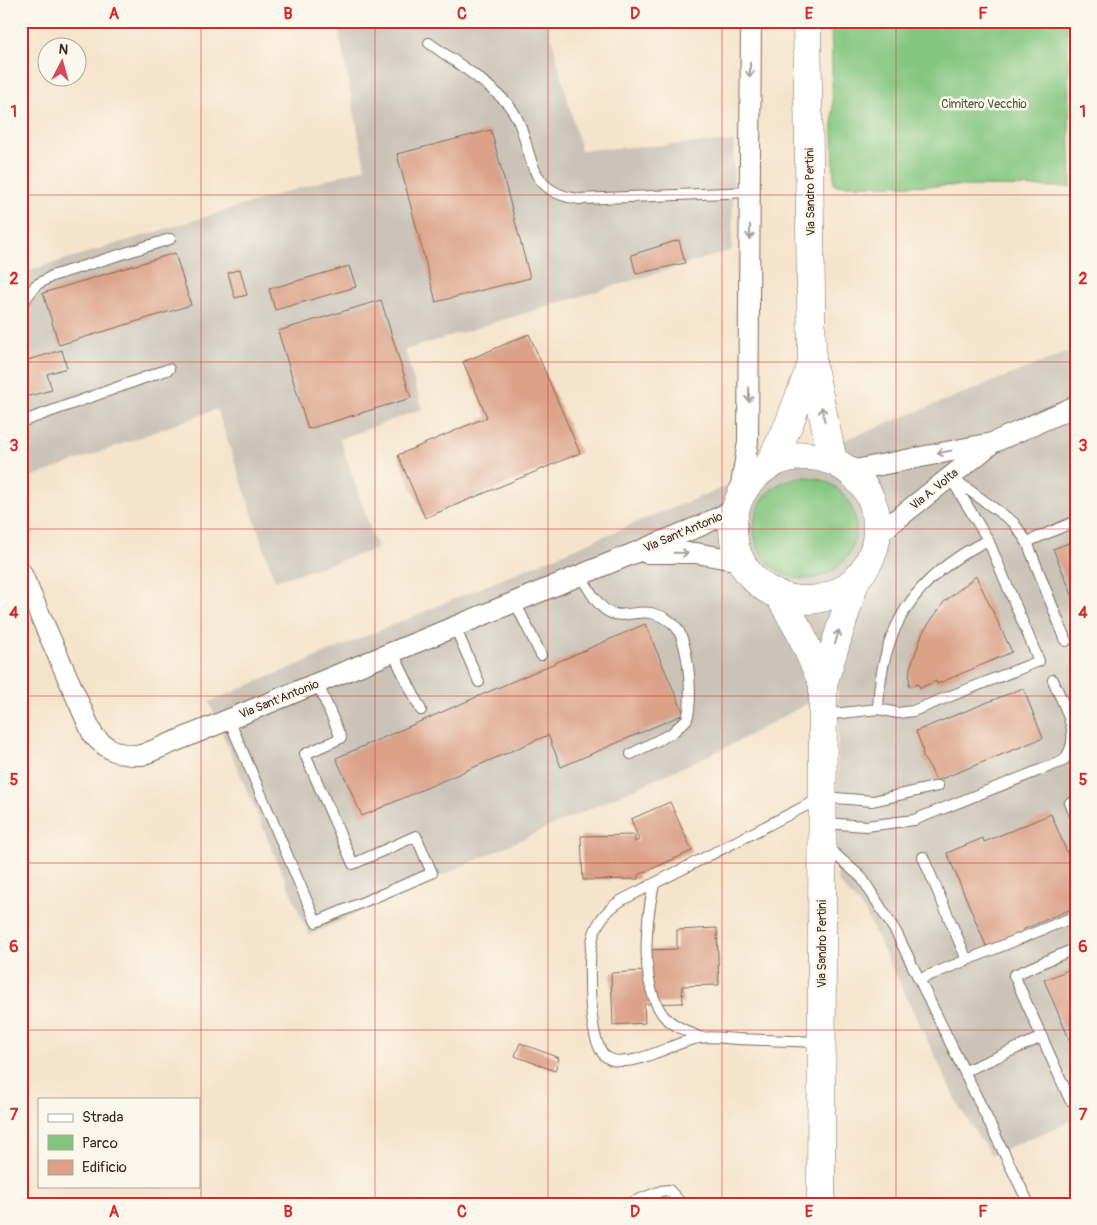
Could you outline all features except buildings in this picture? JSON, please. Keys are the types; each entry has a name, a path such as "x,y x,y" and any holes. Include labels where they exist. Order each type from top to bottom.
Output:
{"main road":[{"name":"Via Sandro Pertini","path":"807,21 812,363 842,466"},
{"name":"Via Sandro Pertini","path":"769,465 788,424 812,363"},
{"path":"807,455 842,466 862,484 872,500 876,517 877,535 873,551 856,579 840,591 820,598 800,600 779,595 763,587 750,576 740,561 734,546 732,530 736,504 751,479 769,465 794,456 807,455"},
{"name":"Via Sandro Pertini","path":"821,1204 823,684 856,579"},
{"name":"Via Sandro Pertini","path":"779,595 800,632 823,684"}],"street":[{"path":"736,504 748,442 751,21"},
{"name":"Via A. Volta","path":"842,466 992,443 1076,406"},
{"name":"Via A. Volta","path":"877,535 992,443"},
{"name":"Via Sant'Antonio","path":"21,572 93,735 114,752 128,756 142,755 714,521 736,504"},
{"name":"Via Sant'Antonio","path":"632,554 696,553 740,561"}],"lane":[{"path":"429,43 504,100 518,119 537,176 555,193 580,199 750,192"},
{"path":"21,305 36,285 52,276 170,239"},
{"path":"21,422 169,369"},
{"path":"823,715 878,709 898,713 913,711 1039,660 988,540 950,477"},
{"path":"950,477 1013,522 1027,542 1066,641"},
{"path":"1027,542 1076,521"},
{"path":"878,709 880,679 888,647 910,602 927,580 949,561 988,540"},
{"path":"580,576 598,602 607,611 615,614 650,612 668,620 680,633 687,664 690,697 687,719 672,733 631,754"},
{"path":"515,602 541,655"},
{"path":"455,627 479,682"},
{"path":"393,653 421,710"},
{"path":"823,821 866,826 914,820 1063,761 1072,749 1073,731 1053,680"},
{"path":"229,720 316,922 432,873 416,836 353,864 306,754 341,738 318,684"},
{"path":"822,1042 698,1038 636,1059 620,1061 607,1058 602,1053 596,1038 589,968 594,932 605,914 613,906 654,884 873,801 938,786"},
{"path":"1070,803 1076,818"},
{"path":"823,821 896,932 1029,1204"},
{"path":"923,857 967,960"},
{"path":"654,884 647,942 650,983 664,1016 698,1038"},
{"path":"920,980 1076,916"},
{"path":"1076,948 1014,975 1070,1100 1076,1098"},
{"path":"965,1071 1042,1037"},
{"path":"633,1202 661,1191 669,1190 682,1204"}],"shaded area":[{"path":"337,21 547,21 581,150 734,141 732,250 405,350 422,409 340,439 377,549 275,581 217,409 21,481 21,273 365,168"},
{"path":"1076,349 1076,1119 991,1155 961,1110 865,912 837,880 838,687 727,747 309,935 209,702 659,513"}],"green space":[{"name":"Cimitero Vecchio","path":"831,21 1067,21 1071,187 834,185"},
{"path":"805,477 824,481 841,492 852,509 856,528 852,547 841,564 824,575 805,579 786,575 769,564 758,547 754,528 758,509 769,492 786,481"}]}
